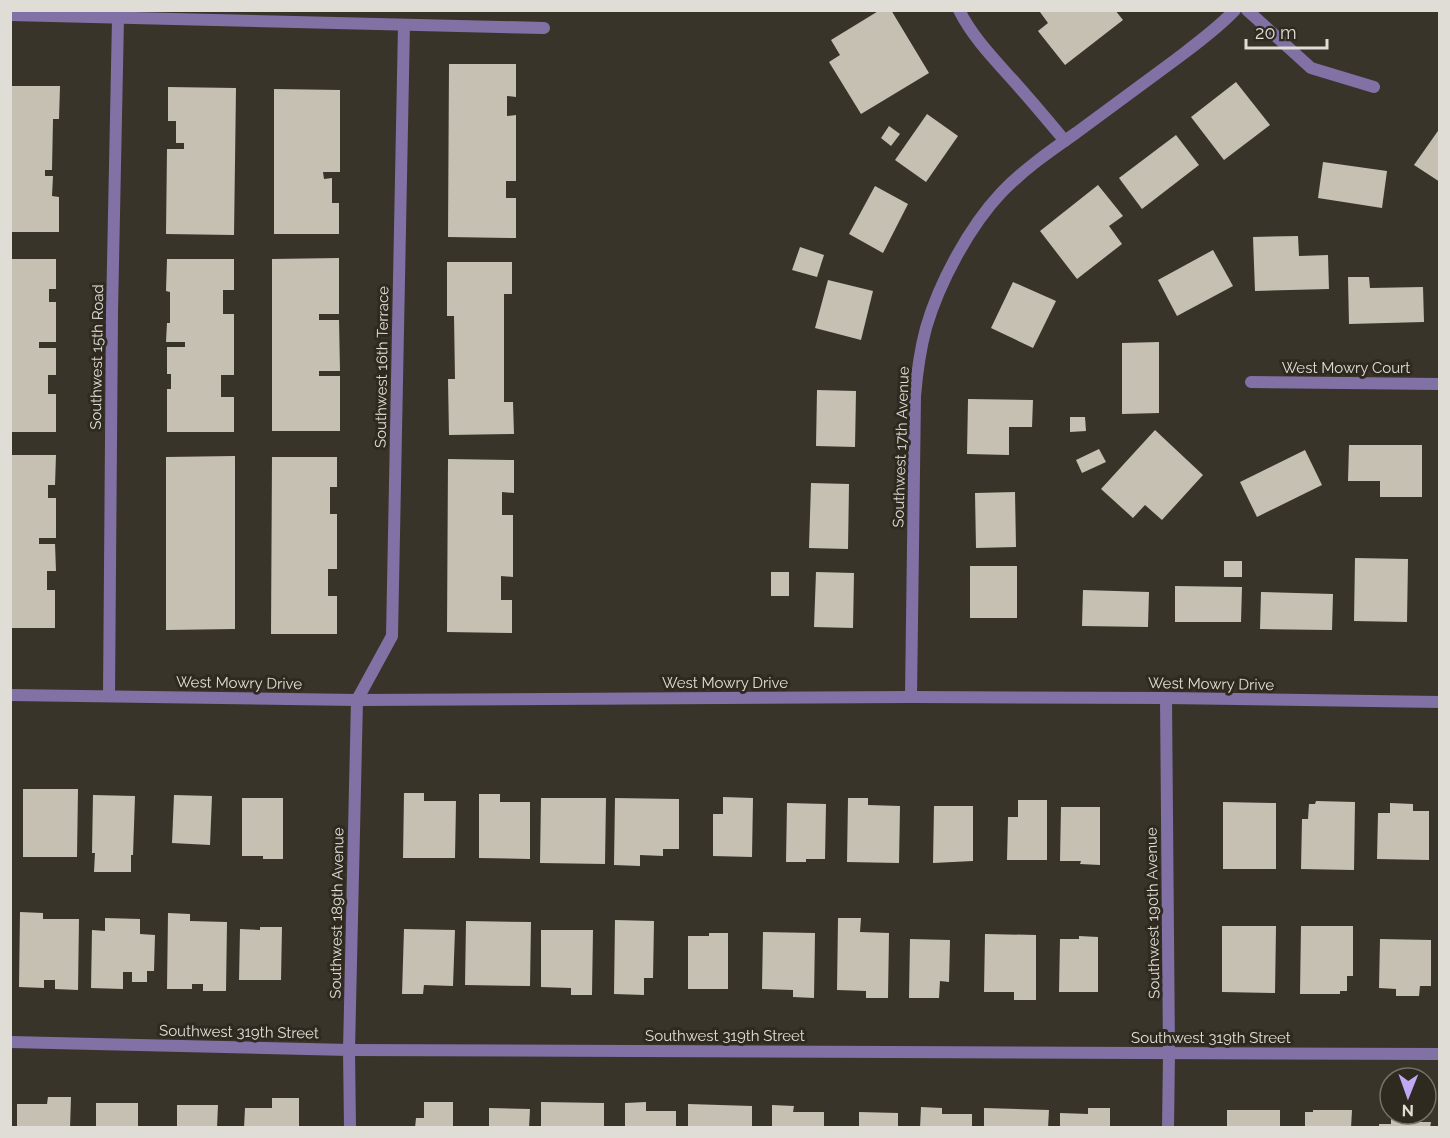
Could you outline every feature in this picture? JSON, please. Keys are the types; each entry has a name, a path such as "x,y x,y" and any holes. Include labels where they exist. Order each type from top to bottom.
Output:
{"street":[{"path":"959,10 978,40 1065,141"},
{"name":"Southwest 17th Avenue","path":"911,697 917,369 927,327 942,286 965,241 981,217 1018,177 1184,53 1235,10"},
{"path":"1247,10 1311,69 1374,87"},
{"path":"10,15 544,28"},
{"name":"Southwest 15th Road","path":"110,696 112,312 118,19"},
{"name":"Southwest 16th Terrace","path":"357,700 392,636 404,25"},
{"name":"West Mowry Court","path":"1251,382 1440,384"},
{"name":"West Mowry Drive","path":"10,695 357,700 911,697 1440,702"},
{"name":"Southwest 190th Avenue","path":"1166,698 1168,1128"},
{"name":"Southwest 189th Avenue","path":"350,1128 349,1050 357,700"},
{"name":"Southwest 319th Street","path":"10,1042 349,1050 1440,1054"}],"building":[{"path":"880,10 891,10 929,73 861,114 829,62 840,55 831,40"},
{"path":"1041,10 1115,10 1123,20 1065,65 1038,31 1048,23 1040,12"},
{"path":"449,64 516,64 516,97 507,96 507,116 516,115 516,181 506,181 506,198 516,198 516,238 448,237"},
{"path":"1236,82 1270,125 1224,160 1191,117"},
{"path":"10,86 60,86 59,119 53,119 52,170 45,170 45,176 53,176 52,196 59,197 59,232 10,232"},
{"path":"168,87 236,88 234,235 166,234 167,149 184,149 184,143 176,143 176,121 168,121"},
{"path":"274,89 340,90 340,172 323,172 324,179 332,178 332,203 339,203 339,234 274,234"},
{"path":"927,114 958,136 926,182 895,160"},
{"path":"889,126 900,134 891,146 881,138"},
{"path":"1440,128 1440,182 1414,165"},
{"path":"1176,135 1199,165 1142,209 1119,178"},
{"path":"1323,162 1387,171 1382,208 1318,198"},
{"path":"1098,185 1123,216 1109,226 1122,244 1077,279 1040,231"},
{"path":"875,186 908,204 883,253 849,234"},
{"path":"1298,236 1299,256 1328,255 1329,289 1255,291 1253,237"},
{"path":"800,247 824,255 817,277 792,270"},
{"path":"1213,250 1233,286 1177,316 1158,280"},
{"path":"339,258 339,314 319,314 319,320 339,320 340,371 319,371 319,376 340,376 340,431 272,431 272,259"},
{"path":"10,259 56,259 56,289 49,289 49,302 56,302 56,342 39,342 39,348 56,348 56,375 48,375 48,394 56,394 56,432 10,432"},
{"path":"167,259 234,259 234,290 223,290 223,314 234,314 234,375 221,375 221,397 234,397 234,432 167,432 167,389 171,389 171,374 167,374 167,347 185,347 185,342 166,342 167,323 170,323 170,292 166,291"},
{"path":"447,262 512,262 512,294 504,294 504,402 513,402 514,434 449,435 448,379 455,379 454,316 447,316"},
{"path":"1348,277 1369,277 1370,288 1423,287 1424,322 1349,324"},
{"path":"828,280 873,291 861,340 815,328"},
{"path":"1013,282 1056,301 1033,348 991,328"},
{"path":"1159,342 1159,413 1122,414 1122,343"},
{"path":"817,390 856,391 855,447 816,446"},
{"path":"968,399 1033,400 1032,427 1009,427 1009,455 967,454"},
{"path":"1070,417 1085,417 1086,431 1070,432"},
{"path":"1155,430 1203,475 1162,520 1145,505 1133,518 1101,489"},
{"path":"1349,445 1422,445 1422,497 1380,497 1380,481 1348,481"},
{"path":"1099,449 1106,462 1082,473 1076,460"},
{"path":"1305,450 1322,485 1257,517 1240,482"},
{"path":"10,455 56,455 55,485 48,485 48,498 56,498 56,538 39,538 39,544 55,544 56,571 47,571 47,590 55,590 55,628 10,628"},
{"path":"235,456 235,629 166,630 166,457"},
{"path":"272,457 337,457 337,487 330,487 330,514 337,514 337,569 328,569 328,596 337,596 337,634 271,634"},
{"path":"448,459 514,460 514,493 502,492 502,515 513,515 513,577 501,576 501,600 512,600 512,633 447,632"},
{"path":"811,483 849,484 848,549 809,548"},
{"path":"1015,492 1016,547 976,548 975,493"},
{"path":"1355,558 1408,559 1407,622 1354,621"},
{"path":"1224,561 1242,561 1242,577 1224,577"},
{"path":"970,566 1017,566 1017,618 970,618"},
{"path":"771,572 789,572 789,596 771,596"},
{"path":"816,572 854,573 853,628 814,627"},
{"path":"1175,586 1242,587 1241,622 1175,622"},
{"path":"1083,590 1149,592 1148,627 1082,626"},
{"path":"1261,592 1333,594 1332,630 1260,629"},
{"path":"23,789 78,789 77,857 23,857"},
{"path":"404,793 424,793 424,801 456,801 455,858 403,858"},
{"path":"479,794 500,794 500,802 530,802 530,859 479,858"},
{"path":"93,795 135,796 131,872 94,872"},
{"path":"174,795 212,796 210,845 172,843"},
{"path":"723,797 753,798 752,857 713,856 713,814 723,814"},
{"path":"242,798 283,798 283,859 242,856"},
{"path":"541,798 606,798 605,864 540,863"},
{"path":"615,798 679,799 679,849 663,849 663,856 640,855 640,866 614,865"},
{"path":"848,798 868,798 868,805 900,806 899,863 847,862"},
{"path":"1018,800 1047,800 1047,860 1007,860 1008,817 1018,817"},
{"path":"1316,801 1355,802 1354,870 1301,869 1302,819 1308,819 1309,804 1315,804"},
{"path":"1223,802 1276,803 1276,869 1223,869"},
{"path":"787,803 826,804 825,859 786,862"},
{"path":"1390,803 1413,804 1413,811 1429,811 1429,860 1377,859 1378,813 1390,813"},
{"path":"934,806 973,806 973,861 933,863"},
{"path":"1061,807 1100,807 1100,865 1080,864 1081,861 1060,861"},
{"path":"20,912 43,913 43,919 79,919 78,990 55,989 55,980 44,980 44,988 19,987"},
{"path":"168,913 190,914 190,921 227,922 226,991 203,991 203,984 192,984 192,989 167,989"},
{"path":"105,918 140,919 140,934 155,935 154,971 147,971 147,982 132,982 132,972 123,972 123,989 91,988 92,930 105,931"},
{"path":"838,918 861,918 860,932 889,933 888,998 866,998 866,991 837,990"},
{"path":"615,920 654,921 653,978 644,978 644,995 614,994"},
{"path":"466,921 531,922 530,986 465,985"},
{"path":"1222,926 1276,926 1275,993 1222,992"},
{"path":"1301,926 1353,926 1353,976 1347,976 1347,991 1340,991 1340,994 1300,994"},
{"path":"260,927 282,927 281,980 239,980 240,929 260,930"},
{"path":"404,929 455,930 453,986 424,985 423,994 402,994"},
{"path":"541,930 593,930 592,995 571,995 571,988 541,987"},
{"path":"763,932 815,933 814,998 793,997 793,990 762,989"},
{"path":"709,933 728,933 728,989 688,989 688,936 709,936"},
{"path":"985,934 1036,935 1036,1000 1014,1000 1014,992 984,992"},
{"path":"1079,936 1098,937 1098,992 1059,992 1060,939 1079,939"},
{"path":"910,939 950,940 949,982 940,981 939,998 909,998"},
{"path":"1380,939 1431,940 1431,986 1420,986 1419,996 1396,996 1396,989 1379,988"},
{"path":"48,1097 71,1097 70,1128 17,1128 17,1104 47,1104"},
{"path":"272,1098 299,1098 299,1128 244,1128 245,1108 272,1108"},
{"path":"424,1102 453,1102 453,1128 415,1128 416,1118 424,1118"},
{"path":"541,1102 604,1103 604,1128 541,1128"},
{"path":"646,1102 646,1111 676,1111 676,1128 625,1128 625,1103"},
{"path":"96,1103 138,1103 138,1128 96,1128"},
{"path":"688,1104 752,1106 752,1128 688,1128"},
{"path":"177,1105 218,1105 217,1128 177,1128"},
{"path":"772,1105 794,1106 793,1112 824,1112 824,1128 772,1128"},
{"path":"921,1107 942,1108 942,1114 972,1114 972,1128 920,1128"},
{"path":"489,1108 530,1109 529,1128 489,1128"},
{"path":"984,1108 1049,1110 1048,1128 984,1128"},
{"path":"1088,1108 1110,1108 1110,1128 1060,1128 1060,1113 1088,1114"},
{"path":"1227,1110 1280,1110 1280,1128 1227,1128"},
{"path":"1313,1110 1352,1110 1351,1128 1305,1128 1305,1112 1313,1112"},
{"path":"859,1112 898,1113 898,1128 859,1128"},
{"path":"1379,1126 1430,1126 1430,1128 1379,1128"}]}
